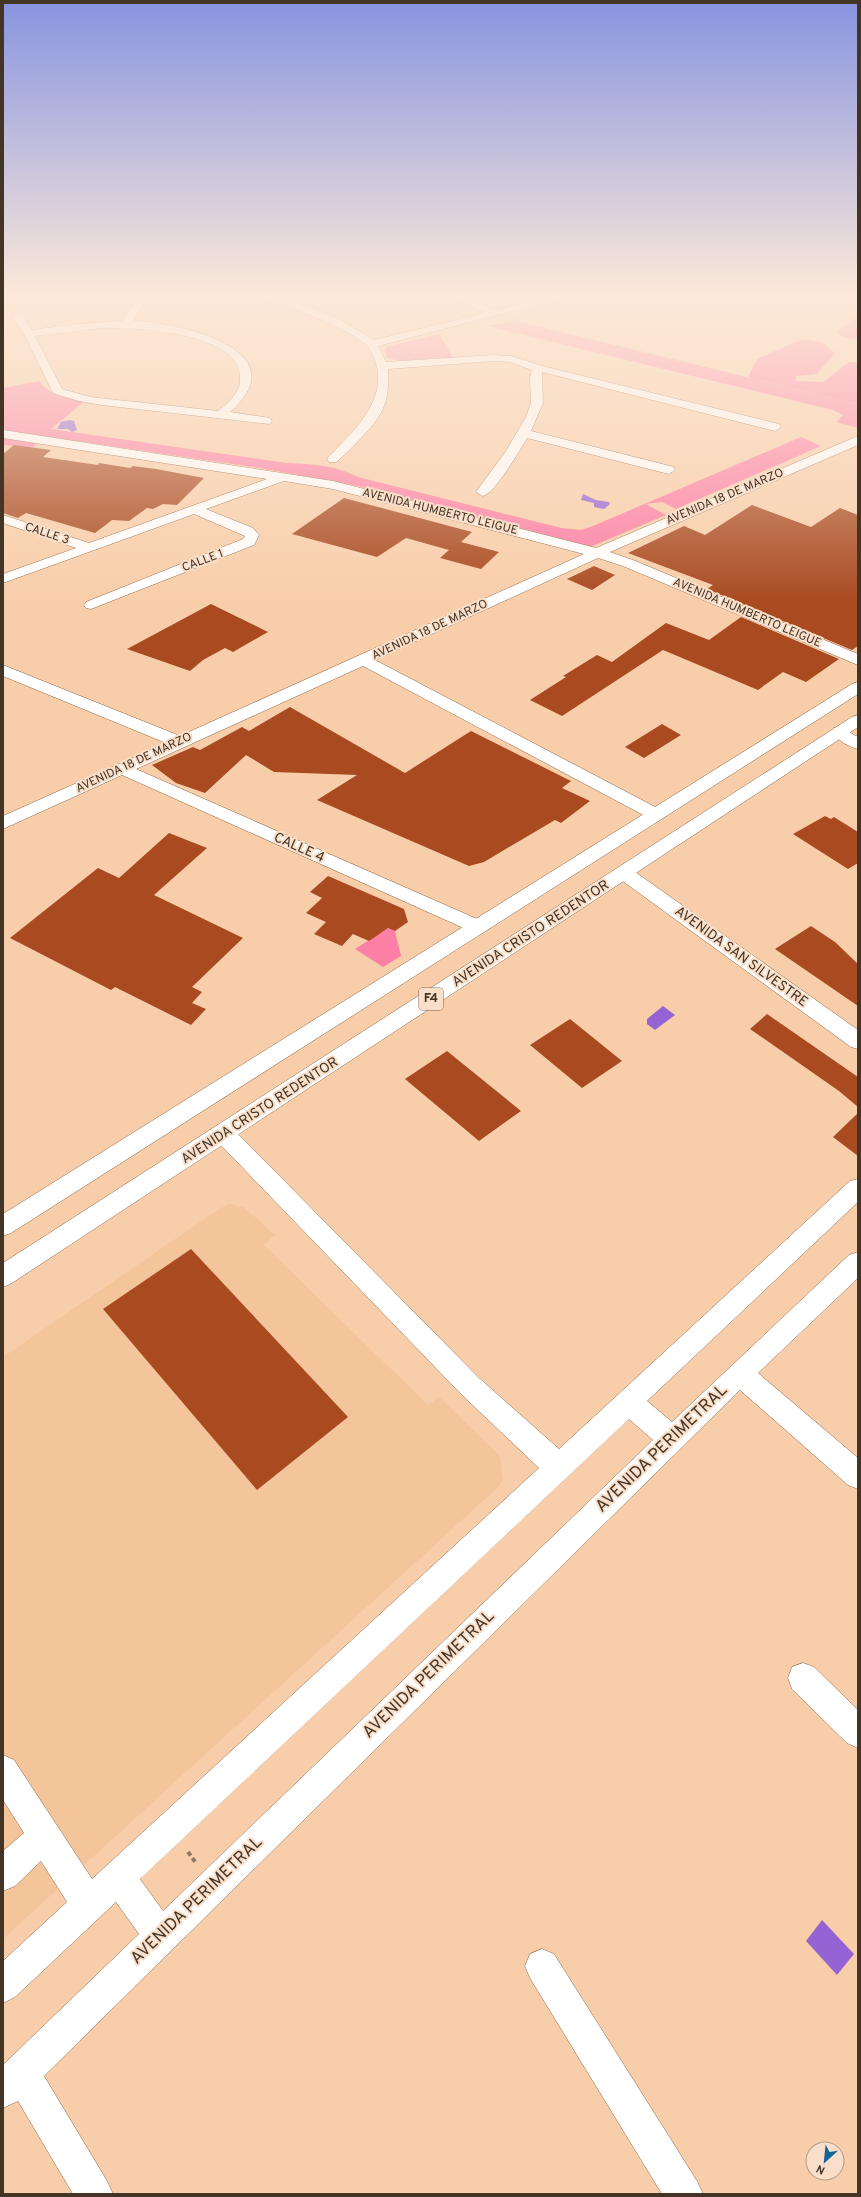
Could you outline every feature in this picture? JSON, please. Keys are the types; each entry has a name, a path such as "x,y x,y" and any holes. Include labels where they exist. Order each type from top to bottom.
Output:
{"main road":[{"path":"75,397 120,404 221,414 266,421"},
{"path":"221,414 239,397"},
{"path":"333,459 353,440 378,408 381,397"},
{"path":"483,492 496,475 523,433 536,407 536,397"},
{"path":"653,397 775,427"},
{"path":"523,433 669,470"},
{"name":"AVENIDA HUMBERTO LEIGUE","path":"3,434 285,477 387,497 598,553 628,563 858,660"},
{"name":"AVENIDA 18 DE MARZO","path":"3,823 178,742 364,660 598,553 858,440"},
{"path":"3,579 285,477"},
{"name":"CALLE 1","path":"91,605 249,542 252,535 248,531 196,510"},
{"name":"CALLE 3","path":"3,519 91,548"},
{"path":"364,660 655,814"},
{"path":"3,670 178,742"},
{"name":"F4","path":"3,1226 858,687"},
{"name":"AVENIDA CRISTO REDENTOR","path":"3,1276 224,1134 858,720"},
{"path":"840,732 858,744"},
{"name":"CALLE 4","path":"122,769 477,927"},
{"name":"AVENIDA SAN SILVESTRE","path":"624,873 858,1041"},
{"path":"224,1134 470,1386 558,1468"},
{"path":"3,1985 858,1188"},
{"name":"AVENIDA PERIMETRAL","path":"12,2081 740,1373 853,1275"},
{"path":"740,1373 858,1476"},
{"path":"629,1402 672,1439"},
{"path":"803,1678 858,1732"},
{"path":"3,1771 88,1905"},
{"path":"3,1874 44,1836"},
{"path":"118,1877 161,1936"},
{"path":"542,1966 684,2194"},
{"path":"12,2081 94,2194"}],"path":[{"path":"172,1828 212,1886"}],"shaded area":[{"path":"3,397 62,397 85,401 51,429 287,463 323,466 341,470 358,477 561,528 581,530 801,437 821,446 676,509 662,502 646,504 666,515 590,547 358,486 259,468 3,430"},
{"path":"777,397 827,397 858,404 858,428 836,422 843,415 833,410"},
{"path":"828,397 858,397 858,404"},
{"path":"69,420 74,421 77,430 72,432 68,429 57,429 61,422"},
{"path":"3,438 34,442 35,445 32,448 3,445"},
{"path":"583,494 596,500 609,502 610,504 604,509 594,507 594,503 581,500"},
{"path":"388,928 395,931 401,956 383,967 355,949"},
{"path":"663,1006 675,1015 655,1030 647,1024 647,1019"},
{"path":"229,1204 245,1208 275,1235 264,1245 428,1405 439,1397 500,1456 503,1480 496,1489 3,1939 3,1357 219,1209"},
{"path":"822,1920 854,1954 837,1975 806,1941"}],"building":[{"path":"14,445 51,450 43,457 98,465 99,463 130,468 133,466 156,469 204,478 177,505 163,504 153,509 147,508 129,521 112,520 95,533 26,513 18,518 3,513 3,454"},
{"path":"344,498 472,532 461,542 499,552 481,569 440,558 449,550 406,538 377,557 292,534"},
{"path":"752,505 811,527 840,508 858,515 858,646 852,650 707,589 713,585 628,553 684,526 705,535"},
{"path":"594,566 615,575 592,590 567,579"},
{"path":"211,604 268,632 233,652 225,648 203,660 190,671 127,649"},
{"path":"741,617 839,659 806,682 783,672 758,690 663,650 562,716 530,700 566,677 563,676 597,655 612,662 666,623 709,640"},
{"path":"290,707 405,773 471,731 571,781 562,788 590,801 561,823 555,820 484,862 469,866 317,800 357,775 274,772 246,755 205,793 176,783 152,765 193,747 200,750 242,727 249,731"},
{"path":"662,724 681,735 644,758 625,747"},
{"path":"825,816 831,819 834,817 858,832 858,863 848,869 793,834"},
{"path":"169,833 207,848 154,895 243,938 192,987 202,992 192,1003 206,1009 191,1025 115,987 111,990 10,938 98,868 119,878"},
{"path":"328,876 404,909 408,922 395,931 388,928 369,941 353,934 342,946 314,934 326,922 306,913 322,898 310,892"},
{"path":"811,926 835,942 858,964 858,1006 775,949"},
{"path":"767,1014 858,1077 858,1107 839,1091 750,1029"},
{"path":"570,1019 622,1061 582,1088 530,1045"},
{"path":"447,1051 521,1111 479,1141 405,1079"},
{"path":"858,1113 858,1156 833,1137"},
{"path":"191,1249 348,1417 257,1490 103,1309"}]}
